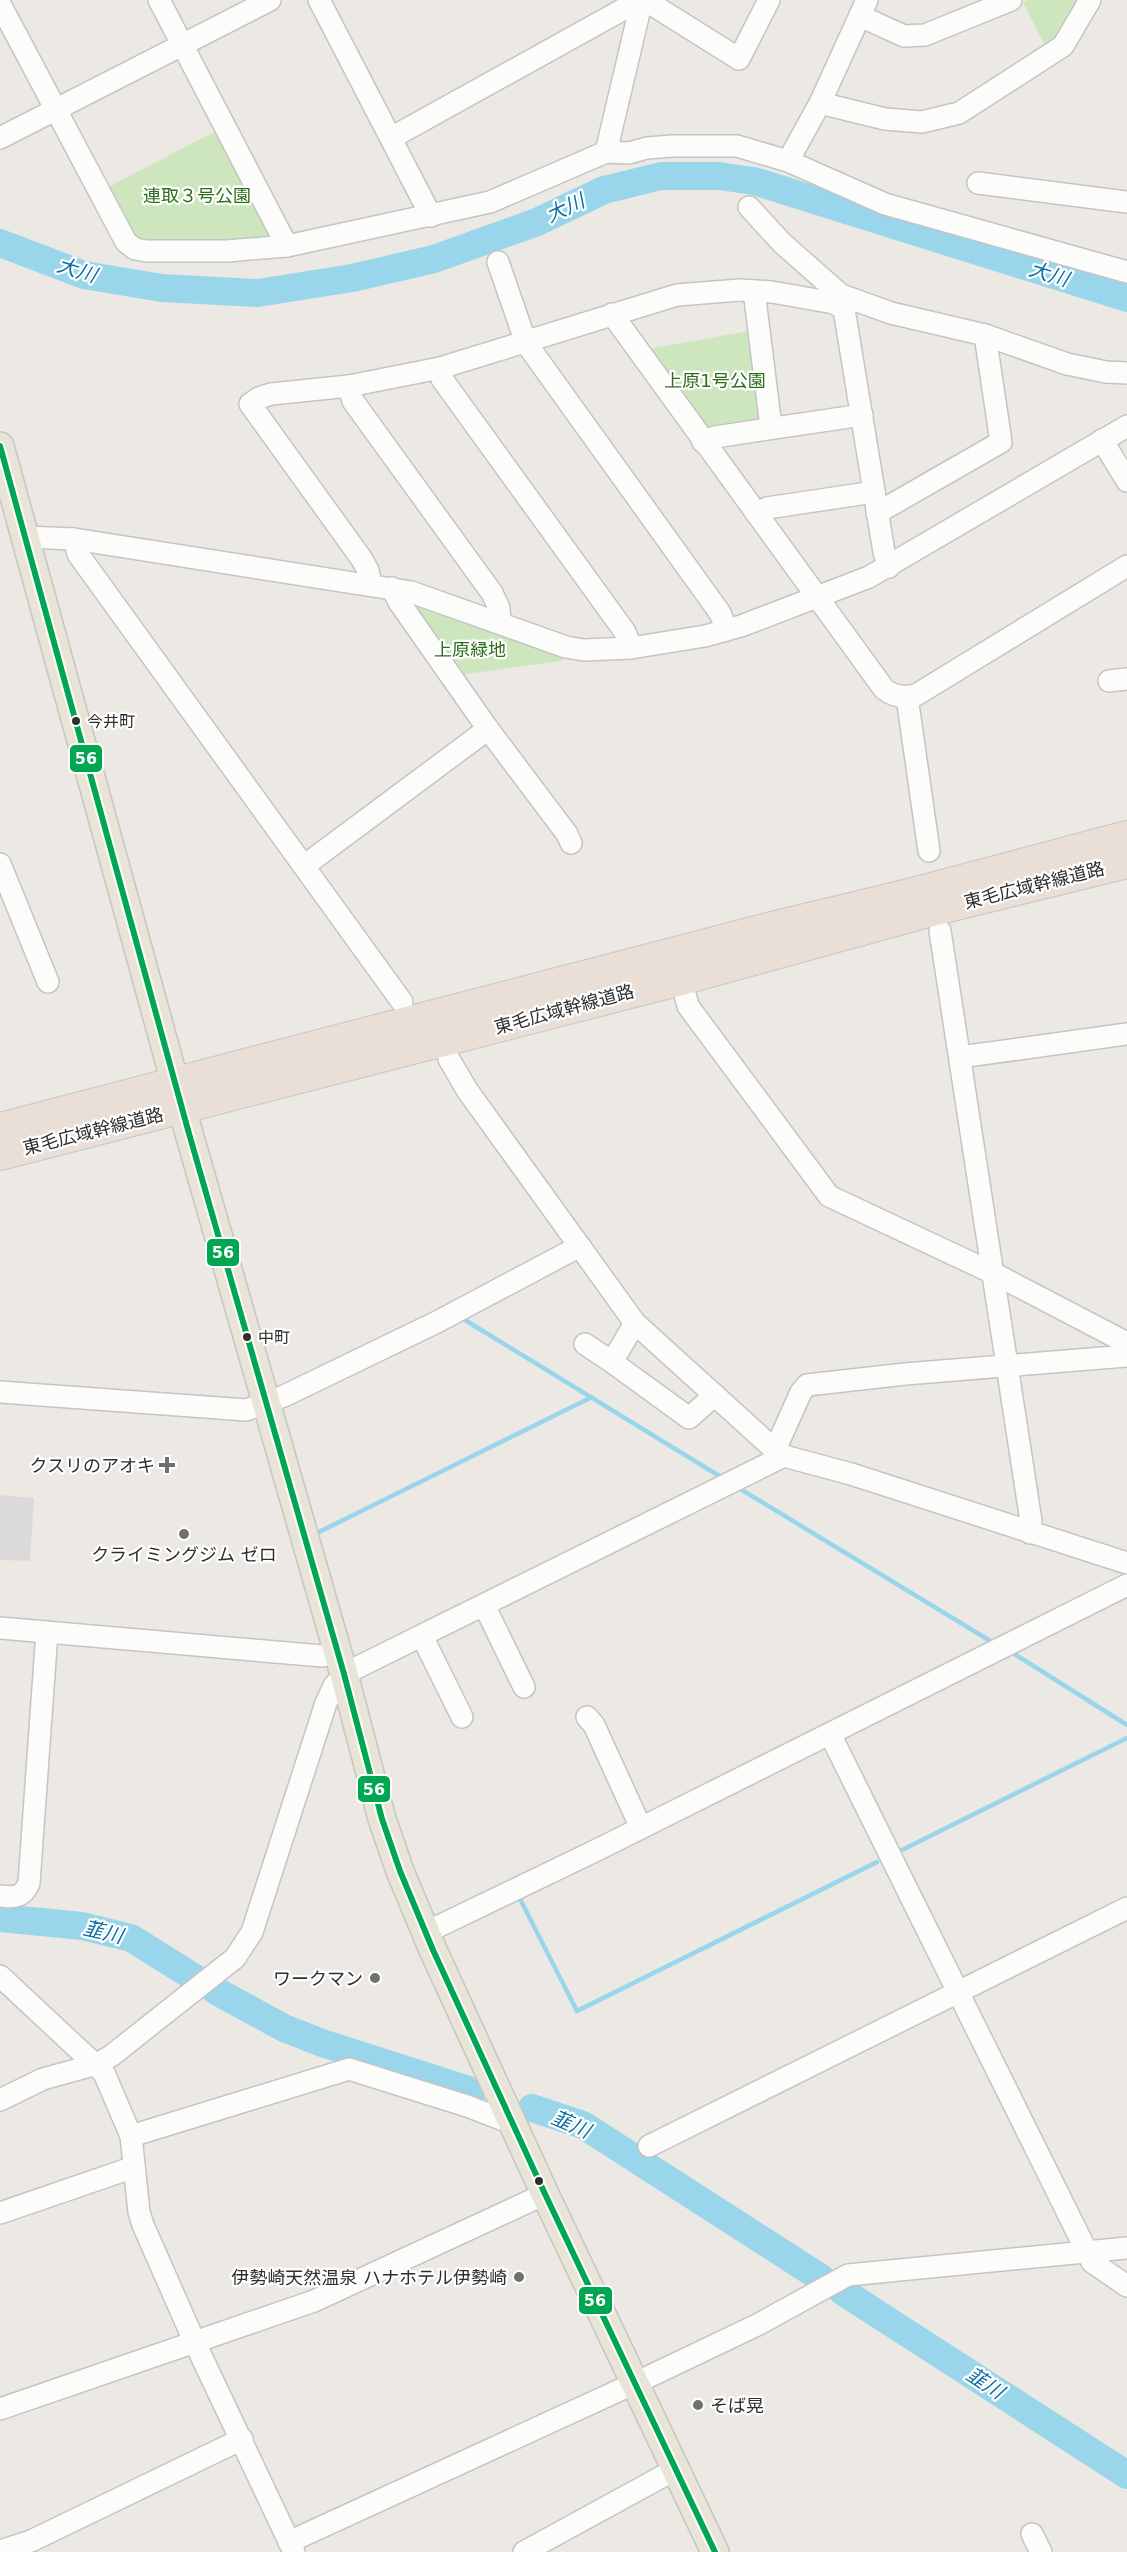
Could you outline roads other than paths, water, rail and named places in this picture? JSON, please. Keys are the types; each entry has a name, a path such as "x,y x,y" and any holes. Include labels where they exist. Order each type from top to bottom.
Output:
{"highway":[{"name":"東毛広域幹線道路","path":"0,1154 179,1096 772,928 913,894 1127,837"},
{"name":"東毛広域幹線道路","path":"0,1129 179,1096 681,978 924,912 1127,861"}],"main road":[{"path":"0,446 382,1819 424,1930 545,2194 715,2552"}],"street":[{"path":"159,0 287,246"},
{"path":"0,138 270,0"},
{"path":"319,0 431,216"},
{"path":"391,138 642,0"},
{"path":"642,0 739,59 769,0"},
{"path":"606,152 642,0"},
{"path":"788,161 820,103 864,8 904,36 925,35 1011,0"},
{"path":"820,103 885,119 922,122 959,113 1063,46 1090,0"},
{"path":"0,4 126,242 135,249 147,252 227,251 287,246 490,202 606,152 629,153 647,148 673,146 737,146 788,161 885,204 1127,272"},
{"path":"978,183 1127,202"},
{"path":"749,207 838,299 844,309 875,503 889,567"},
{"path":"498,262 526,343 720,613 727,630"},
{"path":"371,584 368,570 361,558 250,404 259,398 271,394 349,386 440,368 677,295 740,290 838,299 985,335 1067,364 1106,372 1127,373"},
{"path":"754,291 771,427"},
{"path":"612,314 884,689 891,695 907,698 916,695 1127,566"},
{"path":"756,513 767,508 875,503 1001,442 985,335"},
{"path":"440,368 442,379 625,632 631,648"},
{"path":"349,386 353,401 492,592 500,608 500,623"},
{"path":"704,442 715,436 862,415"},
{"path":"25,537 74,539 371,584 438,600 567,647 584,650 631,648 727,630 869,577 1127,426"},
{"path":"1102,440 1127,481"},
{"path":"74,539 78,554 402,1002"},
{"path":"392,588 399,602 488,729 567,834 571,843"},
{"path":"907,698 929,851"},
{"path":"304,866 488,729"},
{"path":"0,864 48,982"},
{"path":"940,931 1031,1521 1030,1533"},
{"path":"681,978 688,1006 828,1196 993,1273 1127,1343"},
{"path":"960,1058 1127,1034"},
{"path":"449,1059 467,1090 636,1323 780,1453 1127,1563"},
{"path":"0,1392 234,1411 246,1410 266,1403 437,1322 580,1246"},
{"path":"612,1362 636,1323"},
{"path":"585,1344 689,1418 715,1395"},
{"path":"0,1628 322,1656 340,1664 422,1636 780,1453 801,1392 807,1385 1127,1356"},
{"path":"424,1930 435,1928 641,1828 1127,1585"},
{"path":"484,1605 524,1687"},
{"path":"0,1896 19,1897 25,1893 29,1883 47,1632"},
{"path":"422,1636 462,1718"},
{"path":"0,2100 43,2079 97,2064 111,2056 217,1974 243,1947 252,1932 266,1892 340,1664"},
{"path":"587,1717 594,1725 641,1828"},
{"path":"830,1734 1092,2262 1127,2286"},
{"path":"649,2146 1127,1908"},
{"path":"0,1976 97,2064 115,2094 131,2136 143,2225 195,2343 291,2547 759,2324 848,2275 1127,2248"},
{"path":"131,2136 349,2069 467,2106 514,2124"},
{"path":"0,2213 134,2167"},
{"path":"0,2409 314,2301 545,2194"},
{"path":"0,2551 31,2541 242,2439"},
{"path":"524,2552 676,2469"}],"waterway":[{"name":"大川","path":"0,243 84,275 162,288 258,293 352,278 434,259 537,222 604,190 661,176 719,176 754,181 1127,298"},
{"path":"460,1317 721,1477"},
{"path":"317,1533 592,1397"},
{"path":"742,1490 992,1642"},
{"path":"1016,1655 1127,1725"},
{"path":"902,1850 1127,1738"},
{"path":"517,1898 519,1897 577,2011 877,1862"},
{"name":"韮川","path":"0,1918 82,1926 131,1938 195,1978"},
{"name":"韮川","path":"216,1991 284,2028 322,2043 472,2091"},
{"name":"韮川","path":"532,2108 583,2125 821,2278"},
{"name":"韮川","path":"842,2291 1127,2475"}],"place":[{"name":"今井町","path":"76,721"},
{"name":"中町","path":"247,1337"},
{"name":"クスリのアオキ","path":"167,1465"},
{"name":"クライミングジム ゼロ","path":"184,1534"},
{"name":"ワークマン","path":"375,1978"},
{"name":"伊勢崎天然温泉 ハナホテル伊勢崎","path":"519,2277"},
{"name":"そば晃","path":"698,2405"}],"park label":[{"name":"連取３号公園","path":"197,195"},
{"name":"上原1号公園","path":"715,380"},
{"name":"上原緑地","path":"470,649"}]}
